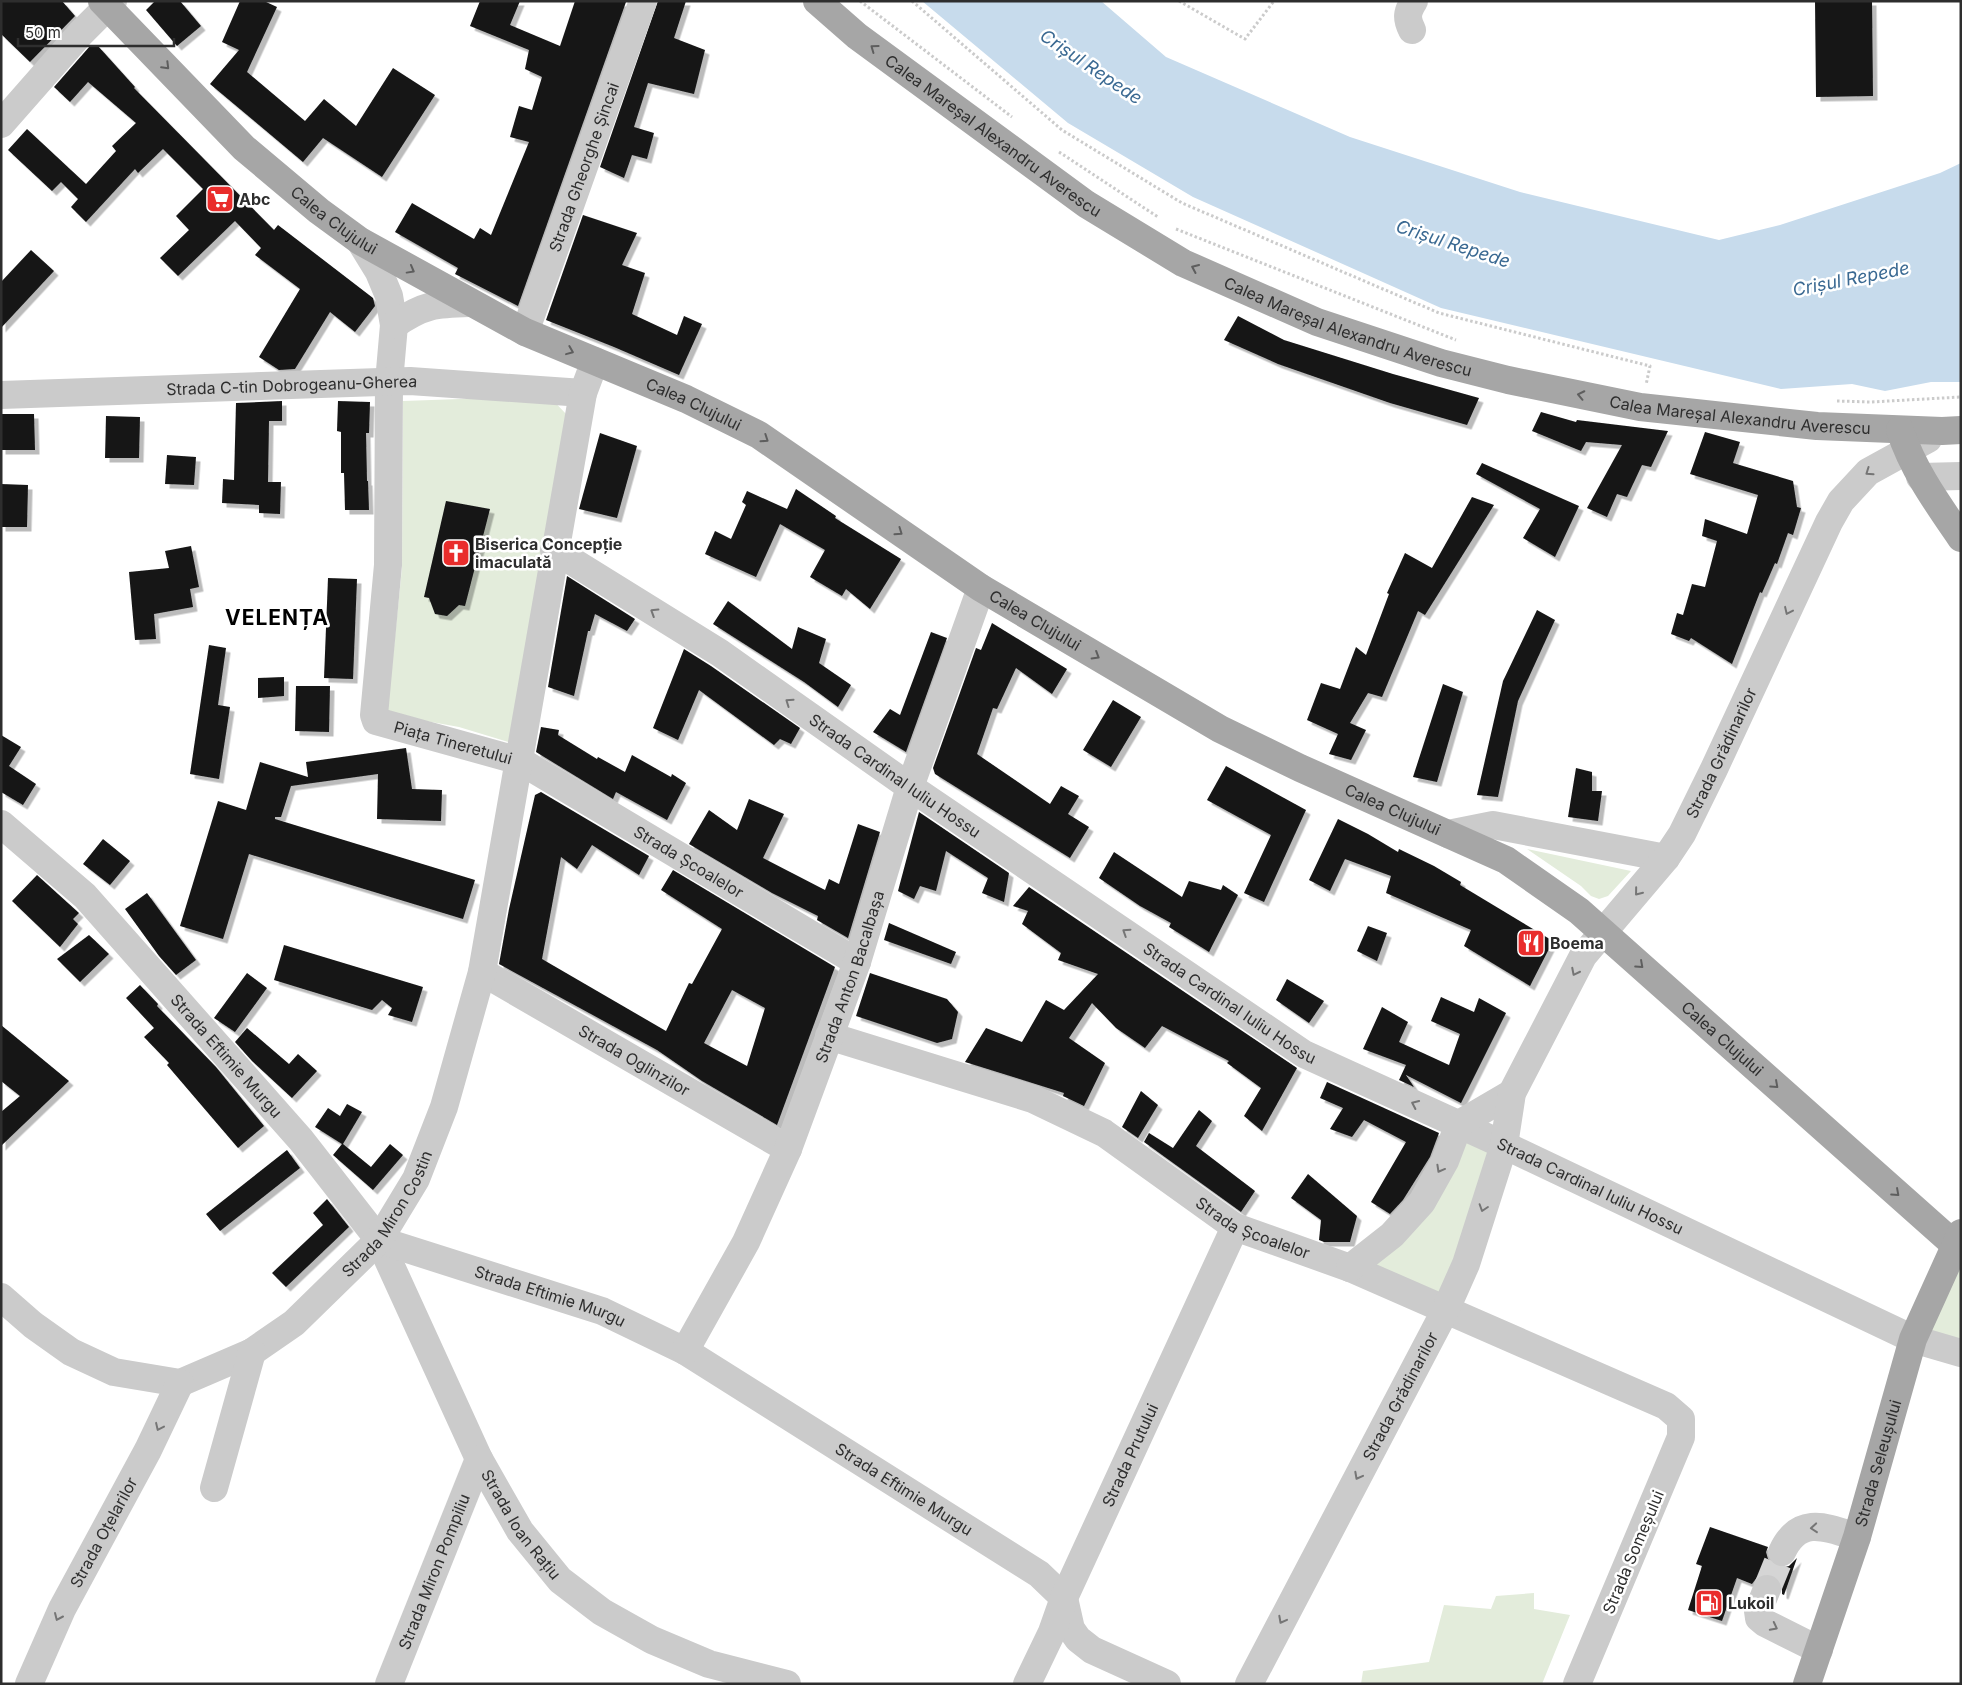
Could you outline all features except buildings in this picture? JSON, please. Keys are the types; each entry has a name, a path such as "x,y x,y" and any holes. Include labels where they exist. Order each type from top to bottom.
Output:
{"main road":[{"name":"Calea Mareșal Alexandru Averescu","path":"818,1 857,36 1086,204 1183,262 1317,322 1441,363 1508,380 1640,407 1817,426 1903,440"},
{"name":"Calea Clujului","path":"108,3 244,148 319,211 360,241 525,332 686,400 759,435 981,588 1220,729 1300,768 1506,860 1579,911 1959,1243"},
{"path":"1903,440 1920,477 1961,538"},
{"name":"Strada Seleușului","path":"1807,1684 1857,1537 1913,1339 1959,1243"}],"street":[{"name":"Strada Gheorghe Șincai","path":"525,332 643,1"},
{"path":"1412,30 1407,20 1407,12 1414,1"},
{"path":"1,124 108,3"},
{"name":"Piața Tineretului","path":"360,241 389,296 394,325 389,382 388,565 374,715 376,721 520,761 554,550 583,393 595,361"},
{"path":"394,325 412,312 433,304 471,303"},
{"name":"Strada C-tin Dobrogeanu-Gherea","path":"1,395 410,381 583,393"},
{"name":"Strada Grădinarilor","path":"1249,1684 1446,1309 1466,1264 1504,1145 1512,1093 1583,956 1666,858 1682,834 1714,770 1829,522 1841,501 1868,472 1903,440 1951,431"},
{"path":"1920,477 1961,476"},
{"name":"Strada Cardinal Iuliu Hossu","path":"554,550 720,653 910,787 1304,1054 1504,1145 1913,1339 1961,1353"},
{"name":"Strada Anton Bacalbașa","path":"685,1351 746,1242 788,1149 857,962 910,787 981,588"},
{"name":"Strada Școalelor","path":"520,761 857,962"},
{"name":"Strada Miron Costin","path":"180,1383 252,1352 294,1322 378,1240 416,1179 444,1107 482,972 520,761"},
{"name":"Strada Eftimie Murgu","path":"1,824 85,896 301,1140 378,1240 602,1311 685,1351 1040,1574 1064,1598"},
{"path":"1448,834 1494,825 1666,858"},
{"name":"Strada Oglinzilor","path":"482,972 788,1149"},
{"name":"Strada Școalelor","path":"829,1036 1034,1099 1104,1134 1235,1227 1350,1268 1446,1309 1666,1406 1681,1418"},
{"path":"1350,1268 1392,1234 1422,1202 1445,1161 1459,1124 1512,1093"},
{"name":"Strada Prutului","path":"1027,1684 1052,1632 1064,1598 1235,1227"},
{"name":"Strada Ioan Rațiu","path":"378,1240 479,1459 520,1531 560,1580 602,1612 652,1640 709,1664 787,1684"},
{"path":"1,1297 33,1325 71,1352 114,1372 180,1383"},
{"path":"214,1488 252,1352"},
{"name":"Strada Oțelarilor","path":"29,1684 62,1609 148,1450 180,1383"},
{"name":"Strada Someșului","path":"1577,1684 1681,1437 1681,1418"},
{"name":"Strada Miron Pompiliu","path":"390,1684 479,1459"},
{"path":"1782,1552 1794,1533 1817,1526 1830,1528 1857,1537"},
{"path":"1768,1589 1758,1611 1759,1618 1765,1623 1819,1650"},
{"path":"1064,1598 1070,1629 1078,1639 1092,1650 1167,1684"}],"path":[{"path":"860,1 1017,121"},
{"path":"912,1 1062,130 1182,202 1439,313 1650,366"},
{"path":"1179,1 1245,39 1274,1"},
{"path":"1055,149 1166,222"},
{"path":"1174,228 1464,342"},
{"path":"1637,382 1656,385"},
{"path":"1835,400 1871,402 1961,397"}],"green space":[{"path":"549,396 566,414 512,743 459,727 387,714 402,568 403,401"},
{"path":"1527,849 1631,871 1608,896 1599,899 1591,896 1581,886"},
{"path":"1454,1138 1504,1145 1446,1309 1350,1268 1392,1235"},
{"path":"1961,1250 1961,1353 1913,1339"},
{"path":"1534,1593 1534,1609 1570,1615 1542,1684 1361,1684 1363,1671 1429,1662 1444,1605 1491,1609 1496,1596"}],"water":[{"name":"Crișul Repede","path":"922,1 1101,1 1166,57 1350,137 1520,192 1719,240 1780,225 1940,173 1961,163 1961,382 1931,382 1885,391 1852,384 1781,389 1441,308 1193,197 1068,123"}],"tunnel":[{"path":"1767,1589 1782,1552"}],"place":[{"name":"Abc","path":"220,199"},
{"name":"Biserica Concepție imaculată","path":"456,553"},
{"name":"Boema","path":"1531,943"},
{"name":"Lukoil","path":"1709,1603"}],"district":[{"name":"VELENȚA","path":"277,618"}]}
